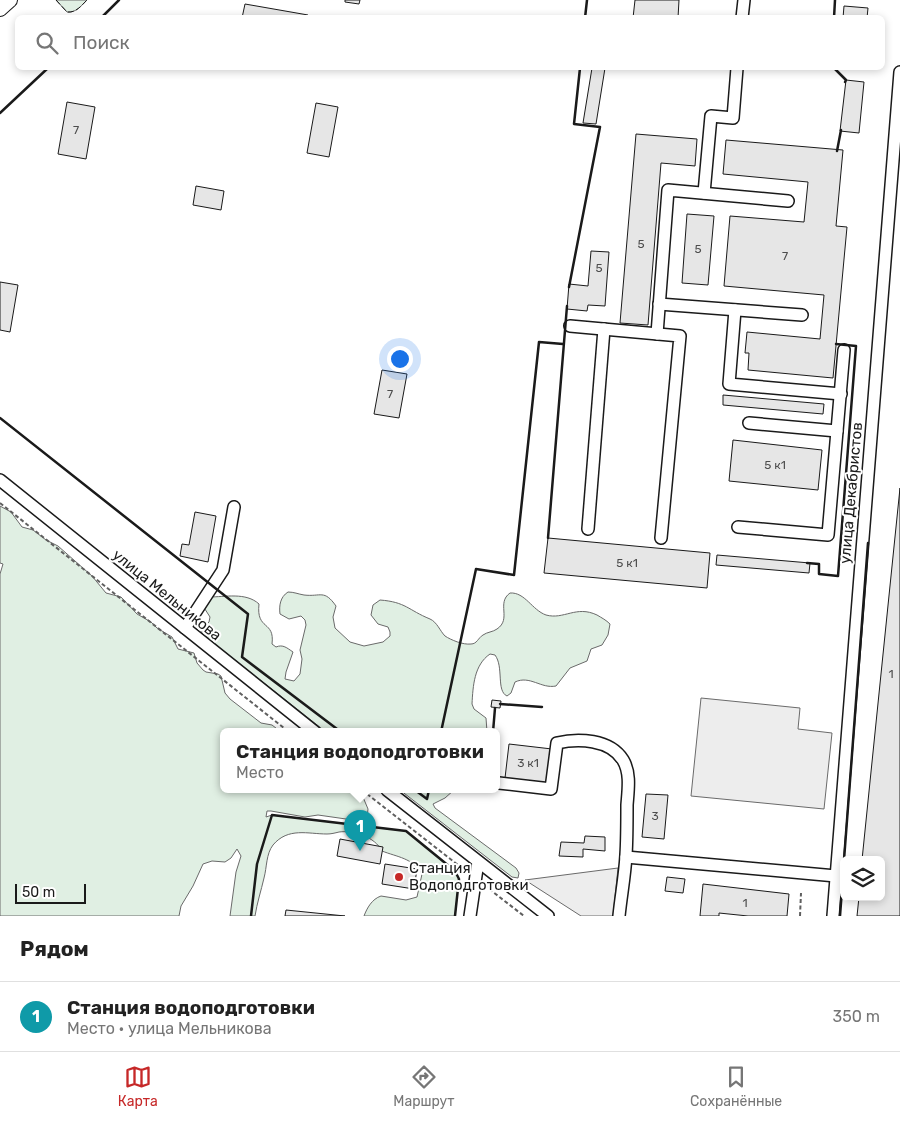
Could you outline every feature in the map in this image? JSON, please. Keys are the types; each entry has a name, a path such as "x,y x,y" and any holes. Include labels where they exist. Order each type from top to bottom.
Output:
{"street":[{"path":"742,15 744,0"},
{"path":"704,193 712,116 733,118 738,70"},
{"name":"улица Декабристов","path":"833,916 896,173 900,72"},
{"path":"657,334 668,190 788,201"},
{"path":"659,304 802,315"},
{"path":"735,310 728,384 841,394"},
{"path":"570,326 680,336 662,538"},
{"path":"588,529 604,329"},
{"path":"738,527 828,535 844,350"},
{"path":"749,423 837,431"},
{"name":"улица Мельникова","path":"0,480 310,728"},
{"path":"185,628 223,570 234,507"},
{"path":"500,783 551,789 557,743 570,740 603,745 624,761 628,774 626,857 619,916"},
{"path":"391,793 548,916"},
{"path":"626,857 836,876"},
{"path":"470,916 478,862"}],"path":[{"path":"0,503 284,728"},
{"path":"366,793 524,916"},
{"path":"800,916 801,894"}],"green space":[{"path":"56,0 87,0 78,9 67,12"},
{"path":"0,506 11,512 22,527 33,530 58,546 92,576 106,593 121,597 137,614 172,637 178,649 194,653 197,663 203,670 221,676 225,693 230,699 261,723 272,725 276,728 220,728 220,793 361,793 368,809 367,818 360,821 318,815 305,817 271,811 267,811 266,817 272,815 406,831 455,871 459,879 455,916 364,916 370,904 381,896 406,900 417,897 422,874 414,864 382,851 369,838 357,833 339,832 332,834 292,834 279,839 273,845 269,852 255,916 230,916 236,872 241,856 237,849 231,858 225,862 212,861 203,864 181,906 179,916 0,916 0,574 3,564 0,563"},
{"path":"288,592 328,597 336,606 333,617 335,628 350,642 364,646 383,642 390,636 388,627 378,624 371,615 373,605 380,600 396,603 432,620 448,638 468,644 475,643 483,635 501,625 504,616 504,601 510,593 520,595 546,615 559,616 583,611 597,615 610,624 608,635 602,645 591,649 587,661 570,668 556,686 545,686 531,681 520,680 515,682 511,693 507,696 502,689 498,660 495,655 490,654 481,664 475,676 472,704 474,709 486,718 487,728 321,728 202,634 202,629 209,622 210,617 203,606 209,597 235,596 254,600 259,604 260,618 271,631 272,644 276,647 285,647 293,652 285,679 294,681 300,674 302,659 300,650 306,625 305,620 301,616 289,619 280,614 283,596"},
{"path":"404,793 451,793 433,804 435,808 516,868 519,873 518,878 512,877"}],"shaded area":[{"path":"701,698 800,708 798,729 832,733 824,809 691,796"},
{"path":"618,868 613,916 581,916 525,880"}],"building":[{"path":"345,0 360,0 359,4 345,2"},
{"path":"635,0 679,0 678,15 633,15"},
{"path":"245,4 308,15 243,15"},
{"path":"844,6 868,8 867,15 843,15"},
{"path":"592,70 605,70 596,124 583,123"},
{"path":"846,80 864,82 859,133 840,131"},
{"path":"67,102 95,107 86,159 58,154"},
{"path":"316,103 338,107 329,157 307,153"},
{"path":"636,134 697,139 695,166 661,163 648,325 620,323"},
{"path":"726,140 843,150 836,226 847,227 833,378 748,370 749,353 745,353 747,332 820,339 824,295 724,286 730,216 804,222 808,182 723,174"},
{"path":"196,186 224,191 221,210 193,205"},
{"path":"687,214 714,216 708,285 682,283"},
{"path":"591,251 609,252 605,306 588,305 587,311 567,309 569,284 588,286"},
{"path":"0,282 18,285 10,332 0,330"},
{"path":"382,370 407,374 399,418 374,414"},
{"path":"723,395 824,404 823,414 723,405"},
{"path":"733,440 822,450 818,490 729,481"},
{"path":"900,488 900,916 857,916 859,901 885,901 885,856 862,856"},
{"path":"195,512 216,516 208,562 180,556 182,544 189,545"},
{"path":"548,538 710,553 707,588 544,573"},
{"path":"717,555 810,563 809,573 716,565"},
{"path":"492,700 501,701 500,708 491,707"},
{"path":"509,744 552,749 548,783 505,778"},
{"path":"646,794 668,795 664,839 642,837"},
{"path":"585,836 605,837 605,851 583,849 583,857 559,856 561,842 584,843"},
{"name":"Станция Водоподготовки","path":"340,839 383,847 380,864 337,856"},
{"name":"Станция Водоподготовки","path":"385,864 417,869 414,889 382,884"},
{"path":"667,877 685,879 683,893 665,891"},
{"path":"703,884 789,894 787,916 748,916 719,913 719,916 700,916"},
{"path":"286,910 345,916 285,916"}],"fence":[{"path":"56,0 67,12 78,9 87,0"}],"wall":[{"path":"104,15 119,0"},
{"path":"585,15 587,0"},
{"path":"834,15 835,0"},
{"path":"0,113 46,70"},
{"path":"569,287 600,127 574,124 580,70"},
{"path":"836,70 846,80 845,82"},
{"path":"837,151 841,130"},
{"path":"548,538 567,306"},
{"path":"442,728 476,569 514,575 539,342 563,344"},
{"path":"807,563 819,564 819,574 838,576 856,346 836,344"},
{"path":"0,418 248,614 242,657 336,728"},
{"path":"844,856 868,543"},
{"path":"500,704 542,707"},
{"path":"493,728 495,708"},
{"path":"419,793 427,799 428,793"},
{"path":"251,916 257,864 272,815 406,831 455,871 459,879 455,916"},
{"path":"840,916 841,901"}],"place":[{"name":"Станция водоподготовки","path":"360,851"},
{"name":"Станция Водоподготовки","path":"399,877"}]}
